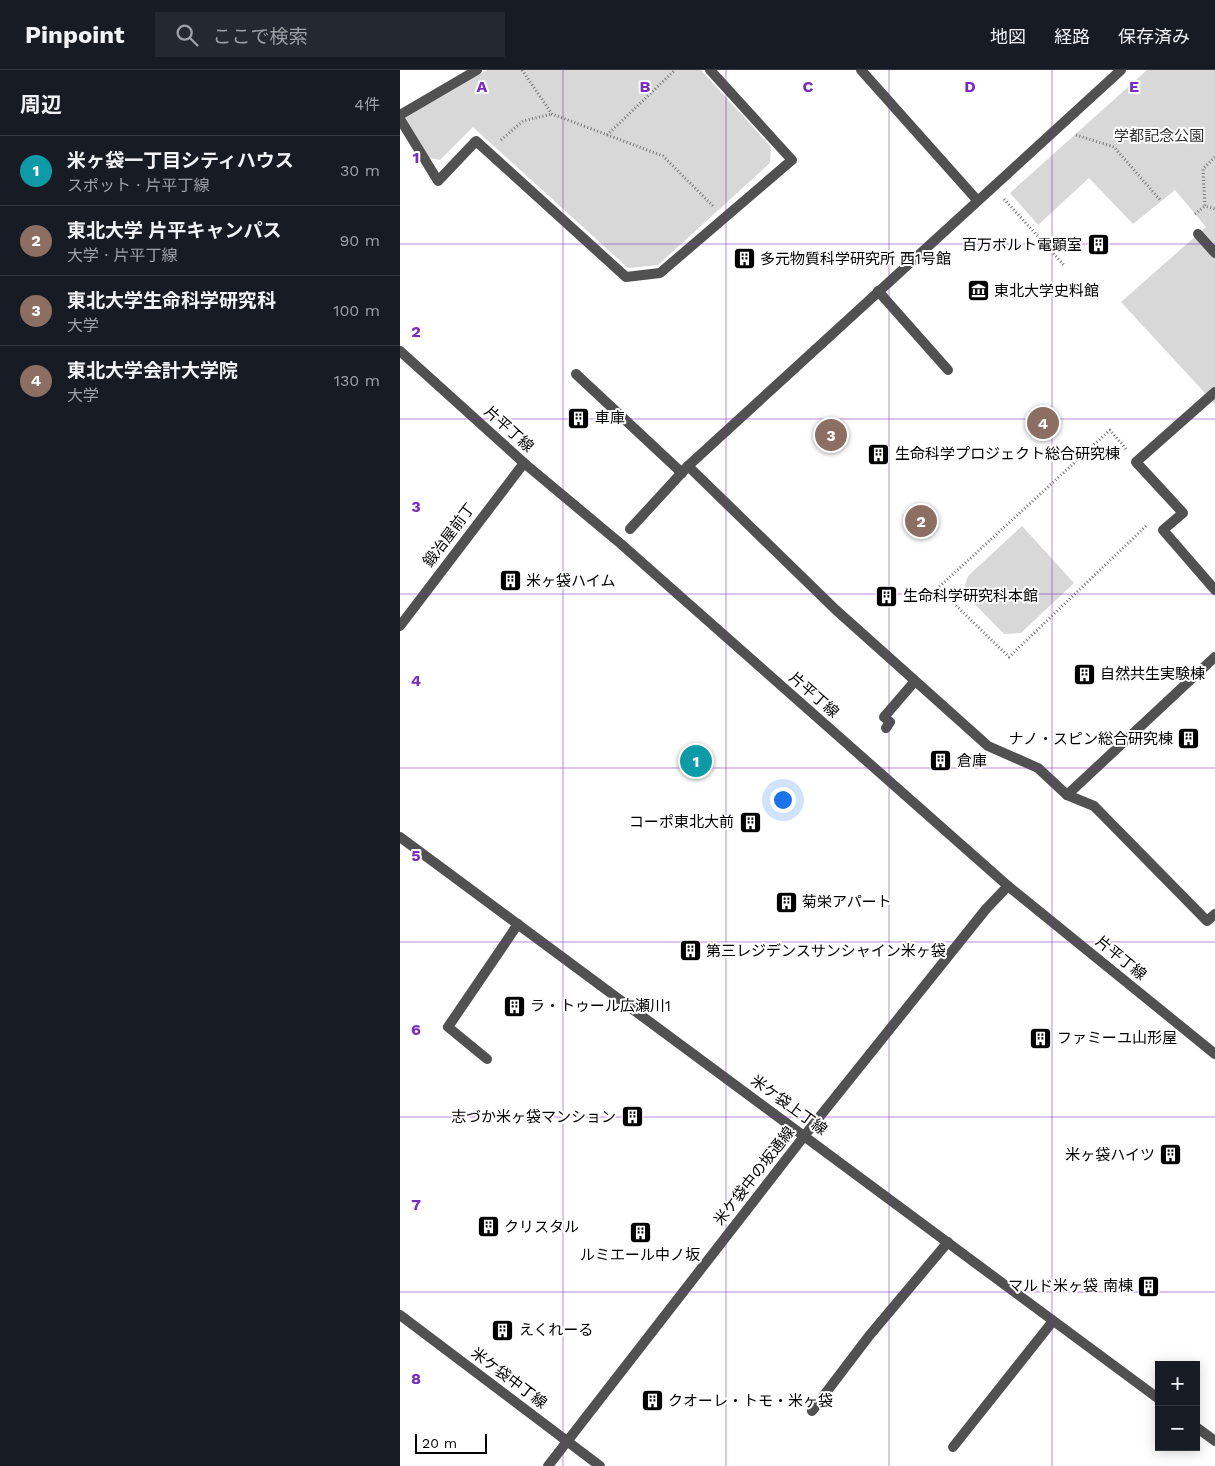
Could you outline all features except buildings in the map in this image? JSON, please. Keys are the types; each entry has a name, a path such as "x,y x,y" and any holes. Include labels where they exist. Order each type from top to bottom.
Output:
{"street":[{"path":"400,115 477,70"},
{"path":"400,119 438,181 476,141 626,277 660,273 792,160 710,70"},
{"path":"861,70 977,200"},
{"path":"630,529 685,470 992,186 1121,70"},
{"path":"1198,234 1215,253"},
{"path":"878,291 948,370"},
{"name":"片平丁線","path":"400,351 524,463 621,544 1008,886 1215,1054"},
{"path":"576,374 685,470 836,610 988,746 1038,768 1067,794 1094,806 1207,921 1215,914"},
{"path":"1215,392 1136,462 1182,513 1162,530 1215,590"},
{"name":"鍛冶屋前丁","path":"400,626 524,463"},
{"path":"1067,794 1215,657"},
{"path":"886,728 890,722 884,718 915,681"},
{"name":"米ケ袋上丁線","path":"400,837 1155,1396"},
{"name":"米ケ袋中の坂通線","path":"548,1466 804,1135 980,917 1008,886"},
{"path":"487,1059 448,1027 518,924"},
{"path":"812,1412 869,1336 948,1242"},
{"name":"米ケ袋中丁線","path":"400,1315 600,1466"},
{"path":"953,1446 1053,1321"},
{"path":"1200,1430 1215,1441"}],"path":[{"path":"522,70 552,114 663,156 724,218"},
{"path":"606,136 675,70"},
{"path":"488,152 523,121 552,114"},
{"path":"1056,129 1114,147 1161,201"},
{"path":"1205,206 1203,169 1215,156"},
{"path":"992,186 1064,265"},
{"path":"1205,206 1215,209"},
{"path":"1195,214 1205,206"},
{"path":"1136,462 1110,430 938,588 1009,657 1151,522"}],"green space":[{"path":"487,70 701,70 771,147 770,163 658,265 628,268 473,127 440,160 429,158 405,118"},
{"name":"学都記念公園","path":"1147,70 1215,70 1215,404 1121,302 1206,227 1175,190 1133,224 1089,178 1038,225 1010,193"},
{"path":"1022,526 1074,583 1021,633 1004,634 966,595 965,585 968,576"}],"place":[{"name":"百万ボルト電顕室","path":"1098,245"},
{"name":"多元物質科学研究所 西1号館","path":"744,259"},
{"name":"東北大学史料館","path":"978,291"},
{"name":"車庫","path":"579,418"},
{"name":"東北大学会計大学院","path":"1043,423"},
{"name":"東北大学生命科学研究科","path":"831,435"},
{"name":"生命科学プロジェクト総合研究棟","path":"879,454"},
{"name":"東北大学 片平キャンパス","path":"921,521"},
{"name":"米ヶ袋ハイム","path":"510,581"},
{"name":"生命科学研究科本館","path":"887,596"},
{"name":"自然共生実験棟","path":"1084,674"},
{"name":"ナノ・スピン総合研究棟","path":"1189,739"},
{"name":"米ヶ袋一丁目シティハウス","path":"696,761"},
{"name":"倉庫","path":"941,761"},
{"name":"コーポ東北大前","path":"750,822"},
{"name":"菊栄アパート","path":"786,902"},
{"name":"第三レジデンスサンシャイン米ヶ袋","path":"690,951"},
{"name":"ラ・トゥール広瀬川1","path":"514,1006"},
{"name":"ファミーユ山形屋","path":"1041,1038"},
{"name":"志づか米ヶ袋マンション","path":"632,1117"},
{"name":"米ヶ袋ハイツ","path":"1171,1155"},
{"name":"クリスタル","path":"488,1227"},
{"name":"ルミエール中ノ坂","path":"640,1232"},
{"name":"マルド米ヶ袋 南棟","path":"1149,1286"},
{"name":"えくれーる","path":"503,1330"},
{"name":"クオーレ・トモ・米ヶ袋","path":"652,1401"}]}
